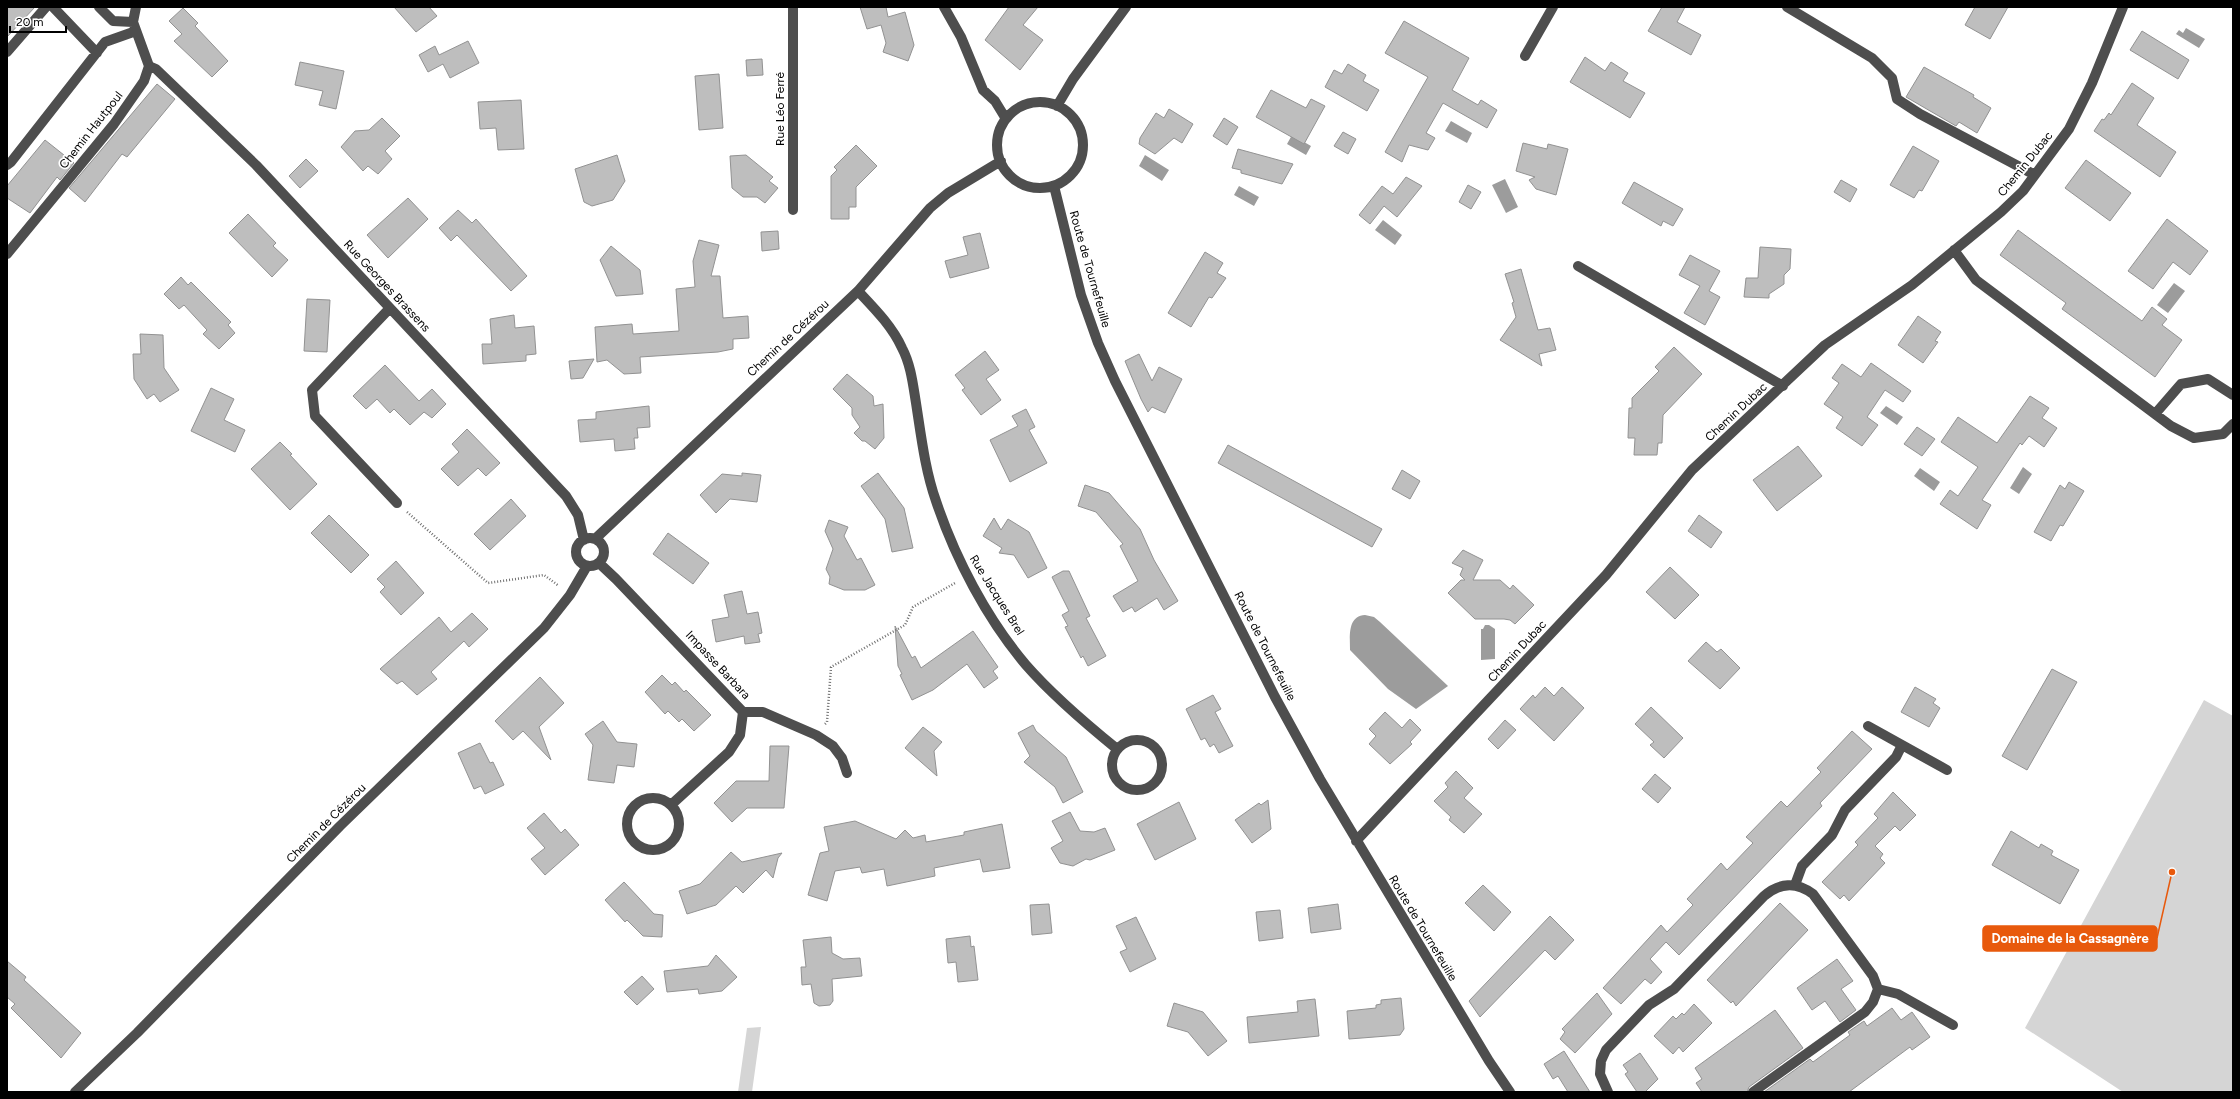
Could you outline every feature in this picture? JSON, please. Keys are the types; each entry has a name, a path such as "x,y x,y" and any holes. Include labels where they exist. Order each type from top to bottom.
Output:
{"street":[{"path":"7,52 46,7"},
{"path":"53,7 97,53"},
{"path":"99,7 113,21 135,27"},
{"path":"136,7 135,27 149,66"},
{"name":"Rue Léo Ferré","path":"793,7 793,210"},
{"path":"944,7 961,37 983,90 995,101 1006,119"},
{"path":"1057,106 1073,79 1126,7"},
{"path":"1525,56 1553,7"},
{"path":"1787,7 1872,58 1892,78 1896,99 1920,114 2035,175"},
{"name":"Chemin Dubac","path":"1356,841 1606,576 1692,470 1825,345 1912,285 2001,212 2023,191 2069,129 2092,83 2123,7"},
{"path":"7,165 11,162 105,42 135,27"},
{"name":"Chemin Hautpoul","path":"7,254 114,124 144,81 149,66"},
{"name":"Rue Georges Brassens","path":"149,66 156,69 256,165 572,504 578,515 584,540"},
{"path":"1040,103 1057,106 1072,116 1079,126 1082,134 1083,149 1073,173 1054,186 1044,188 1022,184 1009,174 1001,161 998,141 1006,119 1015,111 1027,105 1040,103"},
{"name":"Chemin de Cézérou","path":"595,539 858,291 930,208 948,193 1001,161"},
{"name":"Route de Tournefeuille","path":"1054,186 1081,295 1098,343 1115,381 1275,697 1356,841 1489,1061 1510,1092"},
{"path":"1954,250 1976,280 2171,426 2194,438 2224,434 2233,424"},
{"path":"1578,266 1783,386"},
{"name":"Rue Jacques Brel","path":"858,291 887,324 902,348 910,368 921,436 935,500 962,568 999,627 1026,665 1077,716 1117,749"},
{"path":"390,308 312,390 315,416 397,503"},
{"path":"2155,414 2181,384 2208,380 2233,395"},
{"path":"595,539 604,548 604,556 599,563 587,566 582,564 577,556 577,547 584,540 595,539"},
{"name":"Impasse Barbara","path":"599,563 713,678 743,712 763,712 816,735 833,746 842,758 847,773"},
{"name":"Chemin de Cézérou","path":"75,1092 137,1033 340,826 544,628 570,595 587,566"},
{"path":"672,804 729,752 740,735 743,712"},
{"path":"1868,726 1947,770"},
{"path":"1137,739 1148,742 1157,749 1162,759 1162,770 1157,780 1148,788 1137,790 1126,788 1117,780 1112,770 1112,759 1117,749 1126,742 1137,739"},
{"path":"1795,885 1802,866 1832,835 1845,810 1896,757 1902,745"},
{"path":"646,798 659,798 672,804 679,816 679,830 673,842 661,850 647,850 635,844 627,832 627,818 634,806 646,798"},
{"path":"1608,1092 1600,1074 1602,1061 1606,1050 1649,1006 1674,989 1764,896 1783,885 1804,887 1813,894 1873,976 1878,989 1873,1002 1865,1012 1753,1092"},
{"path":"1878,989 1898,994 1953,1025"}],"path":[{"path":"397,503 488,583 544,575 570,595"},
{"path":"816,735 827,722 831,666 905,625 913,608 968,576"}],"shaded area":[{"path":"2186,28 2205,39 2199,48 2176,34 2179,30 2183,33"},
{"path":"1451,121 1472,133 1467,143 1445,131"},
{"path":"1292,135 1311,146 1306,155 1287,144"},
{"path":"1145,155 1169,170 1162,181 1139,166"},
{"path":"1505,179 1518,207 1506,213 1492,185"},
{"path":"1239,186 1259,197 1254,206 1234,195"},
{"path":"1383,220 1402,235 1395,245 1375,230"},
{"path":"2174,283 2185,291 2168,313 2157,305"},
{"path":"1886,406 1903,417 1897,425 1880,413"},
{"path":"2023,467 2032,474 2019,494 2010,488"},
{"path":"1920,468 1940,482 1934,491 1914,476"},
{"path":"1365,615 1374,617 1380,622 1448,686 1416,709 1388,689 1350,650 1350,633 1352,623 1359,616"},
{"path":"1485,625 1489,625 1495,629 1495,659 1481,660 1481,629 1483,629"},
{"path":"2204,700 2233,716 2233,1092 2123,1092 2025,1028"},
{"path":"761,1027 752,1092 738,1092 747,1028"}],"building":[{"path":"7,7 35,7 7,37"},
{"path":"394,7 429,7 437,16 416,32"},
{"path":"860,7 886,7 888,17 905,12 914,45 908,61 883,52 886,43 881,25 867,29"},
{"path":"1009,7 1038,7 1023,25 1043,40 1020,70 985,40"},
{"path":"1662,7 1685,7 1677,22 1701,35 1691,55 1648,31"},
{"path":"1975,7 2008,7 1990,39 1965,25"},
{"path":"183,8 198,23 195,26 228,61 212,77 174,41 182,34 169,21"},
{"path":"1404,21 1469,58 1452,90 1478,105 1481,100 1497,110 1487,128 1443,103 1426,133 1435,138 1428,150 1409,145 1402,162 1385,152 1428,77 1385,53"},
{"path":"2142,31 2189,60 2178,79 2130,50"},
{"path":"468,41 479,63 450,78 443,64 428,72 419,55 435,46 439,55"},
{"path":"1585,57 1605,71 1611,62 1628,73 1623,81 1645,93 1630,118 1570,82"},
{"path":"762,59 763,75 747,76 746,60"},
{"path":"300,62 344,71 336,109 319,105 323,91 295,85"},
{"path":"1348,64 1366,75 1363,81 1379,90 1367,111 1325,87 1334,70 1342,74"},
{"path":"1924,67 1974,95 1973,97 1991,108 1977,133 1959,122 1956,126 1906,97"},
{"path":"719,74 723,128 699,130 695,76"},
{"path":"2132,83 2154,98 2137,125 2176,152 2160,177 2094,131 2102,119 2104,120 2109,113 2111,115"},
{"path":"157,84 175,99 127,157 122,154 85,202 69,188"},
{"path":"1271,90 1306,108 1311,99 1325,106 1304,144 1256,117"},
{"path":"521,100 524,149 498,150 496,128 480,129 478,102"},
{"path":"1169,109 1193,124 1182,143 1174,138 1155,154 1139,144 1140,138 1156,113 1164,118"},
{"path":"382,118 400,136 385,151 392,159 378,174 368,166 363,171 341,147 355,131 369,130"},
{"path":"1224,118 1238,127 1227,145 1213,136"},
{"path":"1343,132 1356,139 1348,154 1334,146"},
{"path":"45,140 74,163 60,180 57,177 30,213 7,198 7,186"},
{"path":"1523,143 1547,149 1548,144 1568,149 1556,195 1536,189 1529,180 1535,177 1516,171"},
{"path":"856,145 877,166 856,187 856,207 849,207 849,219 831,219 831,176 837,170 834,167"},
{"path":"1913,146 1939,161 1922,191 1919,190 1914,198 1890,185"},
{"path":"1238,149 1293,164 1282,184 1241,173 1241,170 1232,168"},
{"path":"617,155 625,181 613,200 592,206 584,202 575,169"},
{"path":"746,155 773,177 769,181 778,188 765,203 757,197 743,197 732,188 730,156"},
{"path":"306,159 318,171 300,188 289,176"},
{"path":"2086,160 2131,193 2110,221 2065,188"},
{"path":"1406,177 1422,186 1397,217 1384,206 1370,224 1359,215 1382,186 1393,194"},
{"path":"1841,180 1857,189 1850,202 1834,192"},
{"path":"1634,182 1683,209 1673,226 1663,221 1661,226 1622,203"},
{"path":"1468,185 1481,192 1471,209 1459,202"},
{"path":"408,198 428,219 388,258 367,235"},
{"path":"458,210 472,223 476,219 527,276 511,291 457,235 451,241 439,228"},
{"path":"248,214 276,243 273,246 288,260 272,277 229,233"},
{"path":"2167,219 2208,251 2190,275 2173,262 2153,289 2128,271"},
{"path":"2018,230 2142,321 2152,307 2167,319 2162,325 2182,340 2155,377 2062,309 2066,303 2000,255"},
{"path":"778,231 779,249 762,251 761,232"},
{"path":"980,233 989,268 950,278 945,261 968,255 963,237"},
{"path":"699,240 719,245 711,276 720,276 723,318 748,316 749,338 733,339 733,349 718,352 640,357 641,373 624,374 607,360 597,362 595,327 632,324 633,334 679,331 676,289 695,287 693,261"},
{"path":"611,246 640,270 643,294 616,296 600,260"},
{"path":"1760,247 1791,249 1790,269 1784,275 1784,284 1769,294 1769,298 1744,297 1746,278 1758,278"},
{"path":"1205,252 1223,263 1217,273 1226,278 1212,298 1209,297 1191,327 1168,313"},
{"path":"1690,255 1720,271 1709,291 1720,297 1705,325 1684,313 1700,286 1679,275"},
{"path":"1521,269 1538,330 1550,328 1556,350 1539,354 1542,366 1500,340 1516,317 1512,303 1514,302 1505,274"},
{"path":"181,277 188,285 191,282 231,322 228,325 235,333 219,349 203,334 207,330 184,305 179,309 164,294"},
{"path":"307,299 330,300 327,352 304,351"},
{"path":"514,315 515,328 534,326 536,354 526,355 526,361 483,364 482,344 492,344 490,319"},
{"path":"1918,316 1941,332 1935,341 1938,342 1923,363 1898,345"},
{"path":"140,334 163,335 164,368 179,390 160,402 154,394 147,399 134,379 133,354 141,354"},
{"path":"1674,347 1702,374 1663,415 1662,443 1658,443 1657,455 1634,455 1635,438 1628,438 1629,408 1632,408 1632,398 1659,371 1655,367"},
{"path":"985,351 999,370 986,379 1001,400 981,415 962,390 965,388 955,375"},
{"path":"1139,354 1152,381 1159,367 1182,379 1165,413 1152,407 1148,412 1141,399 1125,361"},
{"path":"594,359 583,378 571,379 569,361"},
{"path":"1871,363 1911,391 1903,402 1885,390 1867,417 1878,425 1862,446 1836,428 1843,417 1824,404 1839,383 1832,378 1842,364 1861,377"},
{"path":"385,365 419,401 432,389 446,404 432,418 424,412 410,425 394,409 390,413 377,399 366,409 353,396"},
{"path":"847,374 873,396 874,406 883,404 884,438 875,449 865,441 862,441 854,433 860,427 852,415 852,408 833,389"},
{"path":"211,388 234,399 224,420 245,430 235,452 191,431"},
{"path":"2030,396 2049,408 2042,418 2057,428 2044,447 2029,436 2022,445 2020,443 1982,500 1991,505 1977,529 1940,504 1950,490 1958,496 1978,467 1941,442 1958,417 1997,443"},
{"path":"649,406 650,427 637,428 638,438 634,438 635,449 615,451 614,439 580,442 578,420 596,419 596,412"},
{"path":"1026,409 1035,427 1029,430 1047,463 1010,482 990,440 1018,426 1012,416"},
{"path":"1917,427 1935,439 1922,456 1904,444"},
{"path":"467,429 500,463 486,476 478,468 458,486 441,469 459,452 452,444"},
{"path":"280,442 317,484 290,510 251,469"},
{"path":"1228,445 1382,529 1372,547 1218,463"},
{"path":"1798,446 1822,476 1777,511 1753,480"},
{"path":"1402,470 1420,481 1410,499 1392,489"},
{"path":"742,473 761,475 757,502 730,499 716,513 700,495 722,474 742,476"},
{"path":"878,473 904,508 913,548 892,552 885,519 861,486"},
{"path":"2069,482 2084,491 2063,526 2060,525 2051,541 2034,532 2060,485 2065,489"},
{"path":"1085,485 1109,493 1140,529 1154,560 1178,601 1164,610 1157,598 1135,612 1132,607 1123,612 1113,596 1138,581 1120,546 1123,544 1096,512 1078,506"},
{"path":"511,499 526,516 490,550 474,534"},
{"path":"329,515 369,555 351,573 311,533"},
{"path":"1699,515 1722,532 1711,548 1688,531"},
{"path":"994,518 1001,530 1008,519 1029,532 1047,568 1028,578 1014,555 999,553 1002,548 983,536"},
{"path":"829,520 848,527 844,536 857,560 861,558 875,585 865,590 844,590 829,584 830,577 826,569 833,549 825,531"},
{"path":"668,533 709,563 693,584 653,554"},
{"path":"1463,550 1483,560 1473,580 1500,580 1510,589 1513,585 1534,605 1515,624 1510,620 1504,619 1475,619 1448,593 1461,580 1465,580 1460,575 1463,568 1452,563"},
{"path":"396,561 424,593 401,615 380,592 385,587 377,579"},
{"path":"1670,567 1699,595 1675,619 1646,592"},
{"path":"1063,571 1069,571 1090,616 1086,618 1106,656 1088,666 1083,656 1081,658 1065,627 1068,626 1062,615 1069,611 1052,577"},
{"path":"742,591 747,614 758,612 762,633 758,634 760,642 745,644 744,636 716,642 712,620 729,617 724,595"},
{"path":"472,613 488,629 469,647 464,641 431,672 437,679 417,695 402,681 397,684 380,669 439,617 451,632"},
{"path":"895,626 912,658 915,656 921,668 973,631 998,667 993,671 998,678 984,688 967,664 933,690 912,700 900,675 902,674 898,666"},
{"path":"1706,642 1717,652 1721,649 1740,668 1720,689 1688,661"},
{"path":"2052,669 2077,682 2027,770 2002,756"},
{"path":"662,675 672,685 675,682 684,692 686,690 711,715 694,731 682,719 679,722 668,711 665,714 645,692"},
{"path":"540,677 564,703 539,727 551,760 523,731 513,740 495,721"},
{"path":"1545,687 1554,696 1562,687 1584,708 1554,741 1520,709 1533,695 1535,698"},
{"path":"1915,687 1936,699 1933,703 1940,708 1929,727 1901,712"},
{"path":"1213,695 1221,709 1215,712 1233,746 1219,753 1214,744 1210,747 1205,738 1201,740 1186,709"},
{"path":"1651,707 1683,738 1664,758 1650,745 1654,742 1635,724"},
{"path":"1385,712 1402,728 1410,719 1421,730 1410,742 1412,744 1390,764 1369,744 1376,736 1369,729"},
{"path":"1505,720 1516,730 1498,749 1488,739"},
{"path":"603,721 617,742 637,744 634,767 617,765 614,783 588,780 593,745 585,734"},
{"path":"1033,725 1036,731 1066,757 1083,792 1063,803 1055,787 1024,762 1030,756 1018,733"},
{"path":"923,727 942,742 934,751 937,776 905,748"},
{"path":"1852,731 1872,749 1820,803 1822,806 1679,955 1666,942 1650,959 1662,972 1651,984 1645,979 1621,1004 1603,988 1661,925 1667,932 1693,905 1687,899 1721,863 1727,870 1753,843 1746,837 1781,801 1787,807 1821,772 1817,768"},
{"path":"480,743 490,763 493,762 504,785 485,794 481,786 474,789 458,753"},
{"path":"770,746 789,746 784,808 747,808 732,822 714,803 736,781 769,781"},
{"path":"1456,771 1473,788 1464,798 1482,814 1464,833 1449,820 1451,817 1434,801 1448,787 1445,783"},
{"path":"1655,774 1671,788 1658,803 1642,789"},
{"path":"1893,792 1916,815 1900,831 1895,826 1875,846 1883,854 1880,858 1885,863 1849,901 1844,895 1840,899 1822,882 1858,845 1855,842 1878,818 1874,814"},
{"path":"1268,800 1271,829 1252,843 1235,820 1259,803 1261,805"},
{"path":"1179,802 1196,839 1155,860 1137,824"},
{"path":"1070,812 1080,831 1094,832 1105,828 1115,850 1090,860 1086,859 1073,866 1060,863 1051,848 1063,841 1052,821"},
{"path":"544,813 561,833 565,829 579,845 545,875 531,859 545,848 527,828"},
{"path":"855,821 896,839 905,830 913,838 925,835 926,842 964,835 964,832 1002,824 1010,868 983,872 980,859 934,868 935,876 887,886 884,869 862,873 860,867 835,871 827,901 808,895 820,853 829,851 824,827"},
{"path":"2011,831 2039,848 2041,844 2053,851 2051,855 2079,870 2060,904 1992,865"},
{"path":"731,852 742,862 782,853 778,858 773,878 766,870 743,893 736,886 716,905 687,914 679,891 700,884"},
{"path":"624,882 654,914 663,915 662,937 643,936 627,920 625,922 605,900"},
{"path":"1483,885 1511,912 1494,931 1465,903"},
{"path":"1780,903 1808,930 1736,1006 1733,1001 1731,1003 1707,980"},
{"path":"1049,904 1052,933 1032,935 1030,905"},
{"path":"1338,904 1341,929 1311,933 1308,908"},
{"path":"1280,910 1283,938 1259,941 1256,912"},
{"path":"1550,916 1574,940 1555,960 1545,950 1480,1017 1469,1001"},
{"path":"1136,917 1156,959 1130,972 1120,952 1127,949 1116,926"},
{"path":"970,936 971,947 974,946 978,980 958,982 956,962 948,963 946,939"},
{"path":"831,937 832,953 843,959 860,958 862,976 832,979 833,1001 830,1005 819,1006 814,1003 811,984 802,985 801,967 806,967 803,940"},
{"path":"716,955 737,977 722,991 699,994 698,989 667,992 664,971 708,966"},
{"path":"1837,959 1853,981 1841,989 1856,1010 1840,1022 1825,1001 1812,1010 1797,988"},
{"path":"7,961 26,977 24,980 81,1033 61,1058 11,1008 15,1004 7,997"},
{"path":"642,976 654,989 637,1005 624,992"},
{"path":"1597,993 1612,1014 1575,1053 1560,1039 1565,1032 1562,1029"},
{"path":"1401,998 1404,1029 1400,1035 1349,1039 1347,1011 1376,1008 1376,1005 1381,1004 1381,1000"},
{"path":"1315,999 1319,1036 1249,1043 1247,1017 1298,1012 1297,1001"},
{"path":"1174,1003 1203,1012 1227,1041 1208,1056 1188,1032 1167,1026"},
{"path":"1694,1004 1712,1023 1683,1052 1679,1047 1673,1054 1654,1036 1673,1016 1676,1019 1682,1013 1684,1015"},
{"path":"1892,1008 1901,1020 1912,1012 1930,1037 1912,1050 1910,1047 1849,1092 1764,1092 1810,1059 1813,1062 1850,1035 1848,1032 1864,1021 1867,1026"},
{"path":"1775,1010 1803,1048 1749,1087 1747,1092 1702,1092 1696,1083 1702,1079 1695,1068"},
{"path":"1564,1051 1590,1092 1568,1092 1558,1076 1553,1079 1544,1064"},
{"path":"1640,1053 1658,1079 1645,1092 1637,1092 1625,1074 1628,1072 1623,1065"}],"place":[{"name":"Domaine de la Cassagnère","path":"2172,872"}]}
